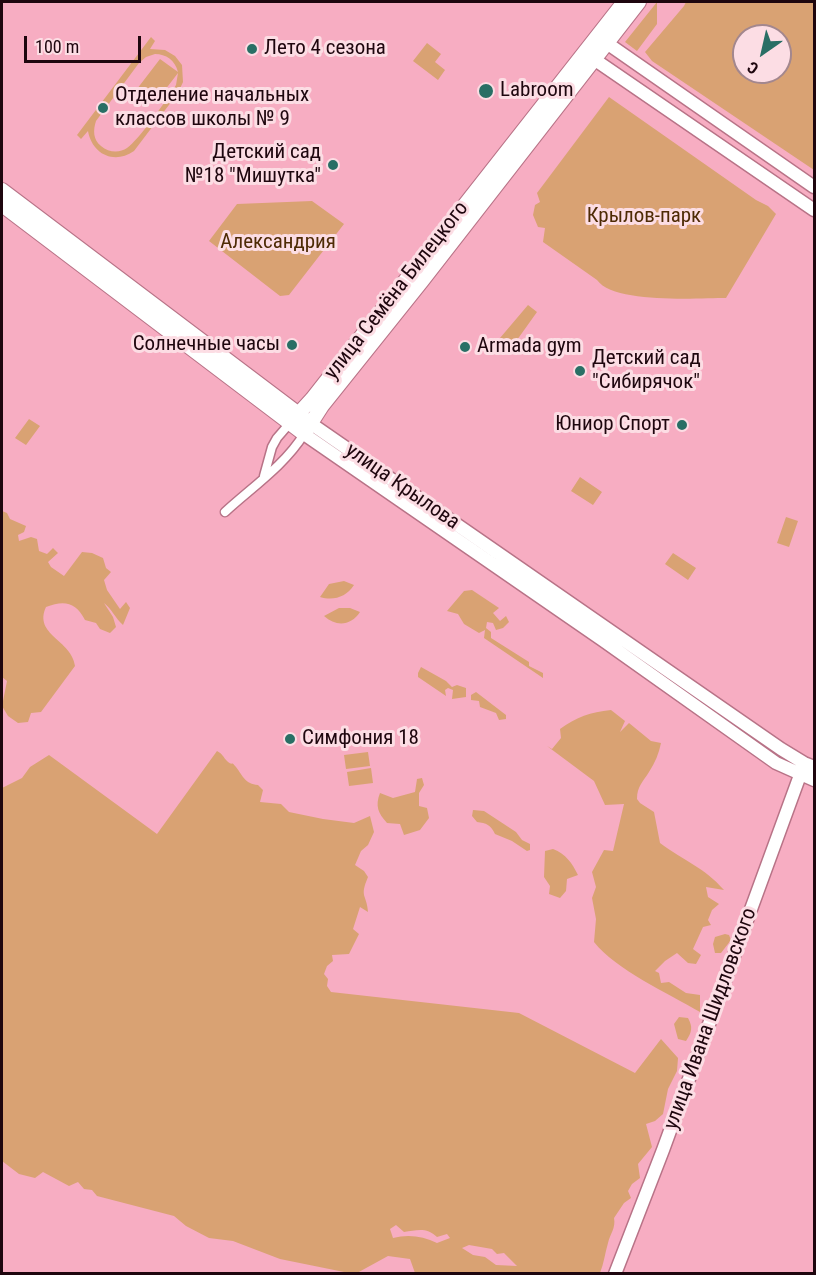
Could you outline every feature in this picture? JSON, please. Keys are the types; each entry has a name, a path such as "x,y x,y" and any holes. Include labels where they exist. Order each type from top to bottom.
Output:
{"main road":[{"name":"улица Семёна Билецкого","path":"307,428 602,39 624,2"},
{"name":"улица Семёна Билецкого","path":"602,39 639,2"},
{"name":"улица Семёна Билецкого","path":"294,419 572,67 589,56"},
{"name":"улица Крылова","path":"2,190 294,419"},
{"name":"улица Крылова","path":"2,205 307,428"}],"street":[{"path":"602,39 814,187"},
{"path":"589,56 814,210"},
{"name":"улица Семёна Билецкого","path":"263,477 272,447 294,419"},
{"path":"225,512 297,445 307,428"},
{"name":"улица Крылова","path":"307,428 703,696 806,768 814,780"},
{"name":"улица Ивана Шидловского","path":"615,1274 806,768"}],"green space":[{"path":"657,2 657,24 637,51 625,42"},
{"path":"686,2 814,2 814,170 652,61 645,52"},
{"path":"151,37 155,41 150,49 165,50 175,56 182,65 183,82 178,93 134,151 119,157 112,157 105,155 94,146 88,131 81,139 77,135","holes":["159,54 172,61 178,72 160,59 137,89 155,103 178,73 176,85 132,144 118,151 104,148 95,138 96,121 139,63 146,57"]},
{"path":"427,43 441,54 435,62 445,70 438,80 413,61"},
{"name":"Крылов-парк","path":"609,97 756,200 768,206 776,214 726,298 677,299 620,293 606,288 543,242 545,228 538,227 533,215 535,205 540,202 537,193"},
{"name":"Александрия","path":"312,201 344,224 289,295 280,296 209,241 237,204"},
{"path":"528,305 537,312 512,347 500,338"},
{"path":"29,419 40,426 26,445 15,438"},
{"path":"580,477 602,492 593,505 571,491"},
{"path":"2,511 7,513 10,519 26,526 24,532 18,535 19,541 31,537 37,539 39,551 47,554 53,548 58,553 48,562 64,576 82,552 103,558 106,568 111,572 104,580 107,590 120,609 126,602 130,608 123,625 104,603 116,627 110,633 100,629 96,623 85,620 78,609 69,604 46,607 43,617 45,624 72,657 75,666 41,712 31,713 28,722 18,723 8,716 2,706 7,681 2,677"},
{"path":"786,517 798,521 789,547 777,543"},
{"path":"673,553 696,568 688,580 665,564"},
{"path":"344,581 354,585 343,595 335,598 320,597 329,584"},
{"path":"472,590 499,608 493,613 500,621 506,616 509,622 503,628 496,630 493,623 487,622 486,628 491,632 491,638 529,662 529,666 543,673 543,678 484,638 485,630 479,633 464,624 458,614 447,611 464,591"},
{"path":"339,608 350,608 360,612 352,620 343,623 333,622 324,616"},
{"path":"421,667 452,687 457,685 466,688 466,697 452,699 453,690 448,688 445,690 446,696 418,677"},
{"path":"476,692 506,715 506,719 499,720 496,713 480,707 479,701 471,700 471,695"},
{"path":"611,710 625,721 620,732 629,723 651,741 661,743 655,762 639,787 637,795 640,803 654,812 660,843 701,870 724,890 706,887 708,897 719,904 712,910 708,920 711,925 703,927 693,949 701,955 696,964 688,963 677,953 655,971 659,973 661,983 669,982 686,993 700,995 700,1012 615,962 594,942 596,919 592,898 596,887 592,872 604,850 613,851 624,804 605,805 594,781 547,746 552,749 561,738 560,729 572,721 590,714"},
{"path":"217,751 234,765 247,781 258,785 263,790 260,802 281,804 289,812 354,823 370,816 374,832 355,865 368,877 364,893 368,912 360,907 353,929 359,934 349,954 332,955 333,961 327,966 324,974 328,979 327,986 331,992 519,1013 635,1073 661,1039 678,1058 677,1071 668,1089 663,1114 655,1121 646,1124 652,1147 638,1164 640,1178 632,1184 628,1191 631,1198 624,1203 614,1218 614,1228 600,1273 415,1273 410,1259 388,1256 357,1273 349,1273 280,1259 233,1241 209,1238 186,1226 174,1216 97,1196 92,1190 84,1189 78,1182 69,1186 43,1172 35,1178 19,1174 2,1161 2,788 22,778 30,767 49,755 157,834","holes":["396,1225 404,1232 426,1230 437,1237 447,1234 450,1238 437,1243 415,1236 393,1238 390,1229","469,1245 492,1249 497,1254 504,1253 517,1266 496,1265 485,1257 473,1255 462,1248"]},
{"path":"368,752 370,766 346,769 344,755"},
{"path":"371,768 373,783 349,786 347,772"},
{"path":"422,778 424,785 419,793 419,806 427,808 429,818 420,830 404,835 400,824 387,823 381,816 378,809 378,798 380,793 393,798 415,792 417,779"},
{"path":"473,810 484,811 516,832 522,840 530,844 530,850 527,851 495,834 488,825 477,822 472,816"},
{"path":"553,849 568,859 578,875 567,879 566,891 560,898 549,894 550,886 544,877 545,851"},
{"path":"729,935 731,940 721,953 715,953 713,944 715,937"},
{"path":"679,1017 688,1018 691,1024 691,1032 686,1041 678,1039 674,1024"}],"place":[{"name":"Лето 4 сезона","path":"252,49"},
{"name":"Labroom","path":"486,91"},
{"name":"Отделение начальных классов школы № 9","path":"103,108"},
{"name":"Детский сад №18 \"Мишутка\"","path":"333,165"},
{"name":"Солнечные часы","path":"292,345"},
{"name":"Armada gym","path":"465,347"},
{"name":"Детский сад \"Сибирячок\"","path":"580,371"},
{"name":"Юниор Спорт","path":"682,425"},
{"name":"Симфония 18","path":"290,739"}]}
